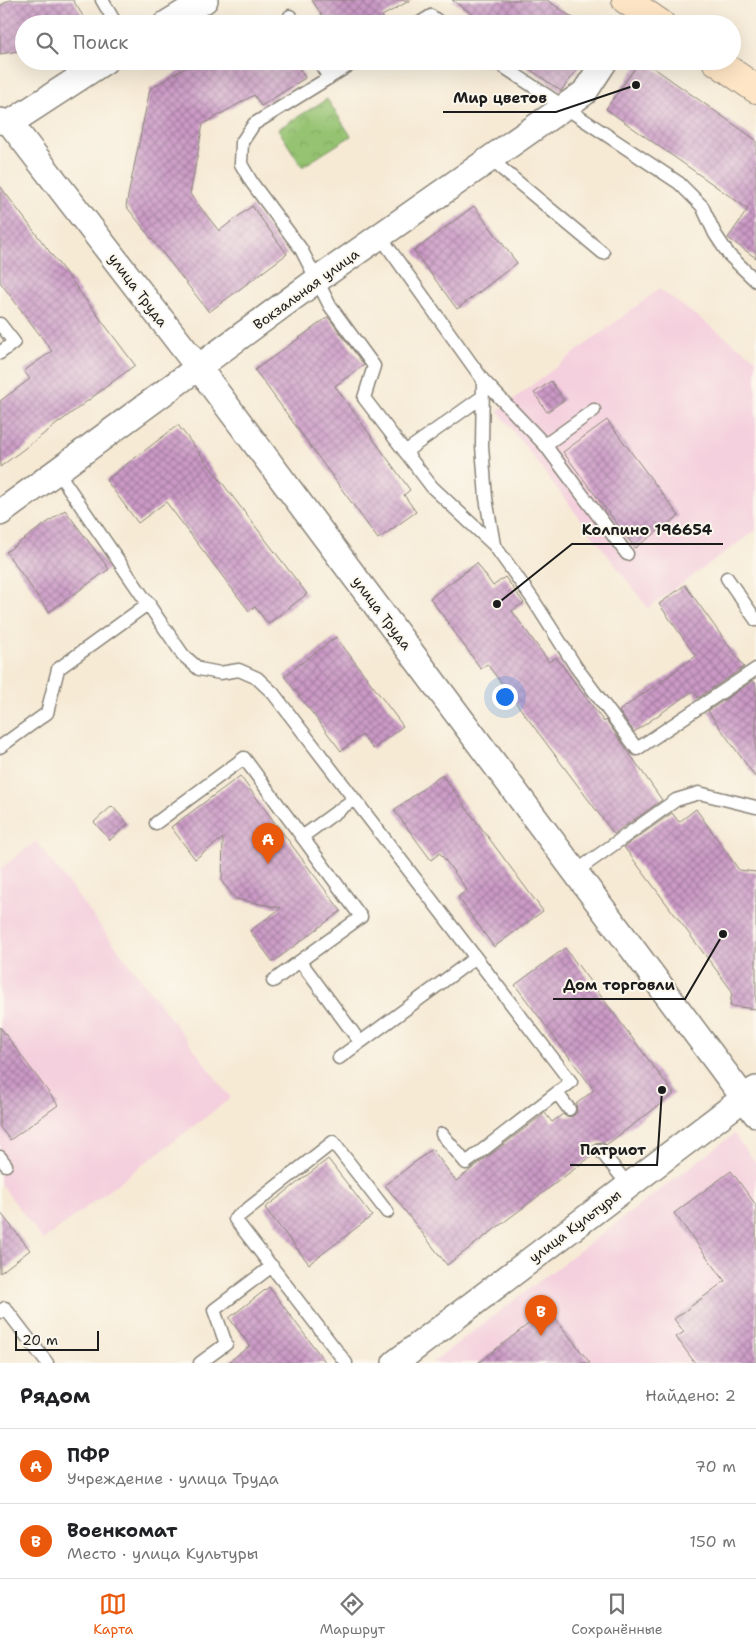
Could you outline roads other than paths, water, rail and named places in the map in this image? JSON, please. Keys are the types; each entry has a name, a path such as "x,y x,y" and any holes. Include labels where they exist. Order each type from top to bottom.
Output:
{"street":[{"path":"181,15 205,0"},
{"path":"5,122 90,70"},
{"name":"Вокзальная улица","path":"0,513 317,280 564,108 584,93 599,70"},
{"path":"729,70 756,89"},
{"name":"улица Труда","path":"5,122 198,367 576,872 752,1101"},
{"name":"улица Культуры","path":"395,1363 629,1186 752,1101"}],"lane":[{"path":"102,0 111,15"},
{"path":"324,70 329,78"},
{"path":"342,70 254,124 242,142 241,164 300,249 330,306 374,366 364,398 432,487 494,545 532,598 576,667 637,749 756,669"},
{"path":"508,70 678,182 702,206 715,234 728,255 756,281"},
{"path":"490,159 603,253"},
{"path":"380,236 483,380 545,445 627,554"},
{"path":"0,324 14,342 0,352"},
{"path":"483,380 483,454 494,545"},
{"path":"405,452 482,397"},
{"path":"545,445 594,410"},
{"path":"57,471 183,655 200,669 220,673 239,670 257,678 273,693 570,1082 466,1163 442,1134"},
{"path":"726,578 756,620"},
{"path":"0,747 47,713 58,669 149,603"},
{"path":"156,823 244,758 361,917 273,981"},
{"path":"576,872 676,800 699,793 756,807"},
{"path":"302,837 354,798"},
{"path":"339,1058 475,958"},
{"path":"300,961 360,1042"},
{"path":"557,1093 569,1109"},
{"path":"346,1363 235,1219 333,1142 387,1212"},
{"path":"600,1150 629,1186"},
{"path":"200,1363 226,1344 214,1310 272,1266"},
{"path":"0,1312 5,1308 46,1363"}],"place":[{"name":"Мир цветов","path":"636,85"},
{"name":"Колпино 196654","path":"497,604"},
{"name":"ПФР","path":"268,864"},
{"name":"Дом торговли","path":"723,934"},
{"name":"Патриот","path":"662,1090"},
{"name":"Военкомат","path":"541,1336"}]}
